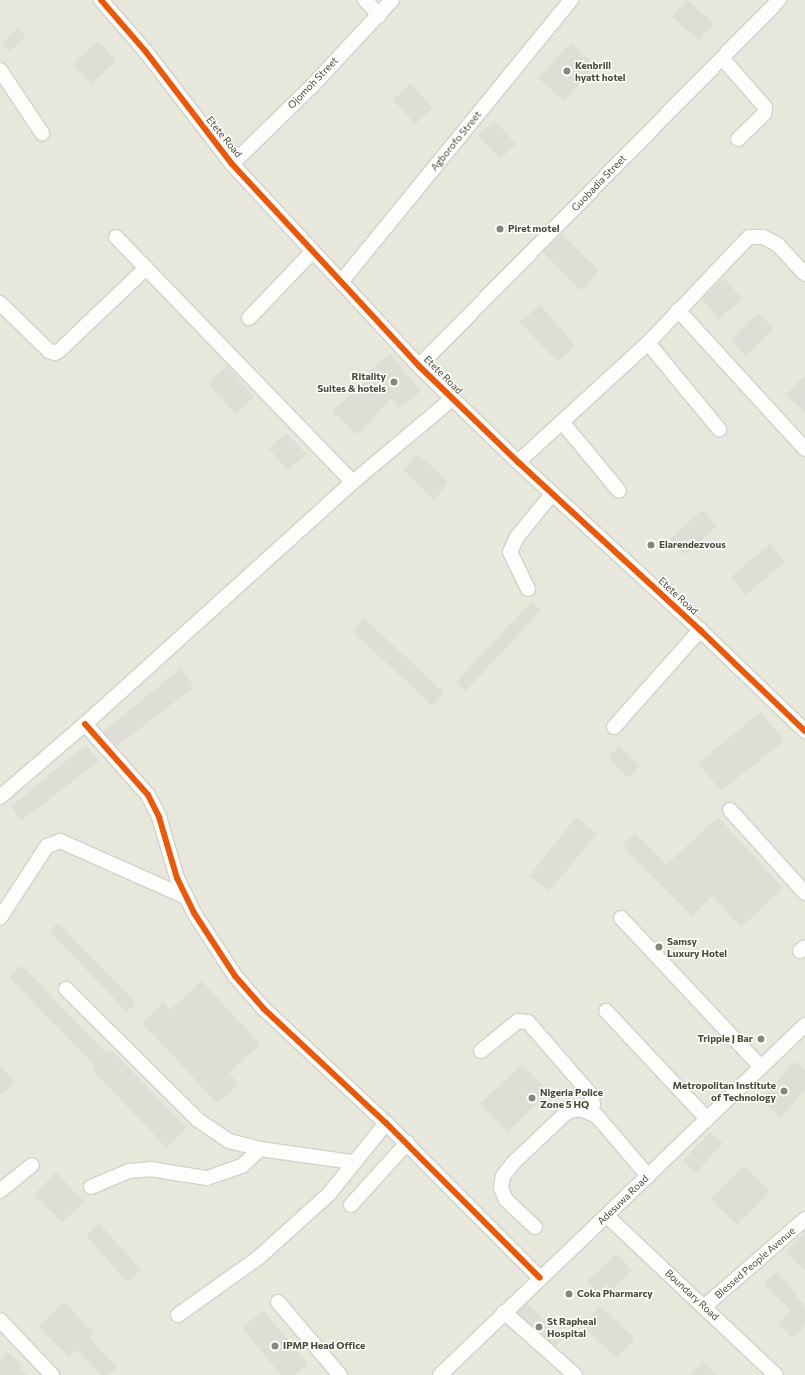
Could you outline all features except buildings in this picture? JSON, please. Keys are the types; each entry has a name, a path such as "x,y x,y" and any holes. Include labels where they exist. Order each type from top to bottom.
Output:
{"street":[{"name":"Etete Road","path":"101,0 146,52 232,164 419,366 552,494 805,729"},
{"path":"365,0 379,15"},
{"name":"Ojomoh Street","path":"232,164 314,84 392,0"},
{"name":"Agborofo Street","path":"341,282 571,0"},
{"name":"Guobadia Street","path":"419,366 779,0"},
{"path":"722,58 765,107 764,114 738,139"},
{"path":"0,70 42,133"},
{"path":"116,237 353,482"},
{"path":"518,462 648,343 749,237 763,237 777,244 805,274"},
{"path":"250,318 312,252"},
{"path":"0,303 49,351 55,353 60,350 146,268"},
{"path":"678,310 805,449"},
{"path":"648,343 719,429"},
{"path":"0,798 85,724 353,482 452,399"},
{"path":"562,422 619,491"},
{"path":"528,589 510,552 517,537 552,494"},
{"path":"614,727 700,630"},
{"path":"85,724 148,795 159,817 177,878 205,934 235,976 264,1009 408,1143 540,1278"},
{"path":"730,810 805,893"},
{"path":"0,918 47,846 60,840 186,896"},
{"path":"621,918 762,1067"},
{"path":"66,989 198,1120 229,1141 260,1149 353,1162"},
{"path":"606,1011 707,1119"},
{"path":"481,1051 518,1021 528,1022 592,1096 593,1105 590,1112"},
{"name":"Adesuwa Road","path":"440,1375 805,1025"},
{"path":"535,1227 506,1200 502,1188 503,1176 514,1162 555,1121 567,1112 580,1109 597,1116 648,1176"},
{"path":"178,1315 258,1258 329,1194 353,1162 386,1123"},
{"path":"351,1206 408,1143"},
{"path":"91,1187 129,1171 150,1169 207,1178 242,1166 260,1149"},
{"path":"0,1191 32,1165"},
{"name":"Boundary Road","path":"607,1216 776,1375"},
{"name":"Blessed People Avenue","path":"704,1307 805,1219"},
{"path":"278,1302 340,1375"},
{"path":"504,1312 575,1375"},
{"path":"0,1320 52,1375"}],"shaded area":[{"path":"0,0 805,0 805,1375 0,1375"}],"cycle path":[{"path":"101,0 146,52 232,164 419,366 518,462 700,630 805,731"},
{"path":"85,724 148,795 159,817 177,878 194,913 235,976 264,1009 386,1123 540,1278"}],"place":[{"name":"Kenbrill hyatt hotel","path":"567,71"},
{"name":"Piret motel","path":"500,229"},
{"name":"Ritality Suites & hotels","path":"394,382"},
{"name":"Elarendezvous","path":"651,545"},
{"name":"Samsy Luxury Hotel","path":"659,947"},
{"name":"Tripple J Bar","path":"761,1039"},
{"name":"Metropolitan Institute of Technology","path":"784,1091"},
{"name":"Nigeria Police Zone 5 HQ","path":"532,1098"},
{"name":"Coka Pharmarcy","path":"569,1294"},
{"name":"St Rapheal Hospital","path":"539,1327"},
{"name":"IPMP Head Office","path":"275,1346"}]}
